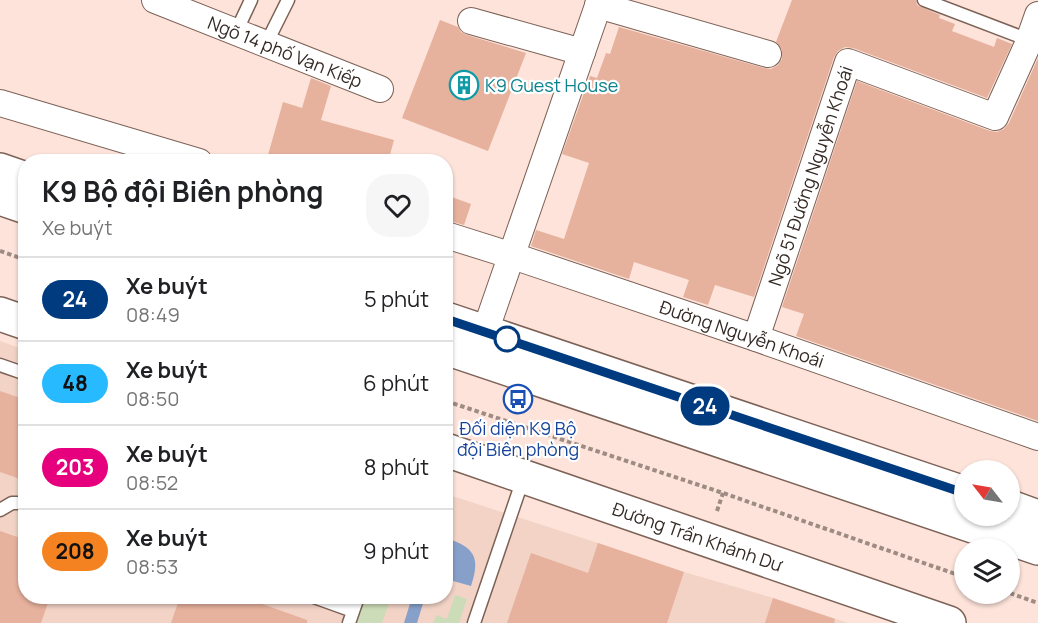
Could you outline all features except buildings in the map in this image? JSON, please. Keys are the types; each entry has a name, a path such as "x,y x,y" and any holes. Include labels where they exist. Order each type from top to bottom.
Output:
{"main road":[{"path":"0,170 18,176"},
{"path":"0,198 18,204"},
{"path":"0,314 18,320"},
{"path":"453,321 954,490"},
{"path":"453,350 1038,548"},
{"name":"Đường Trần Khánh Dư","path":"453,452 949,623"},
{"path":"1020,511 1038,517"}],"street":[{"name":"Ngõ 14 phố Vạn Kiếp","path":"156,0 380,89"},
{"path":"485,332 599,3 768,54"},
{"name":"Ngõ 51 Đường Nguyễn Khoái","path":"756,338 848,62 995,117 1031,46 1038,15"},
{"path":"471,21 582,52"},
{"path":"0,103 172,154"},
{"name":"Đường Nguyễn Khoái","path":"453,237 756,338 1038,437"}],"lane":[{"path":"236,32 251,0"},
{"path":"266,44 288,0"},
{"path":"924,0 1031,46"},
{"path":"0,365 18,371"},
{"path":"474,623 524,477"},
{"path":"0,510 12,503 18,503"},
{"path":"327,604 351,617"}],"path":[{"path":"0,251 18,257"},
{"path":"453,403 723,493 954,574"},
{"path":"1020,597 1038,603"}],"shaded area":[{"path":"0,341 18,347 18,604 453,604 453,496 848,623 0,623"}],"green space":[{"path":"455,595 467,599 459,623 433,623 436,615 447,619"},
{"path":"363,604 389,604 382,623 357,623"}],"water":[{"path":"453,540 469,549 473,554 475,568 471,586 453,581"},
{"path":"410,604 423,604 417,623 404,623"}],"bus line":[{"name":"24","path":"453,321 954,490"}],"place":[{"name":"K9 Guest House","path":"464,85"},
{"name":"Đối diện K9 Bộ đội Biên phòng","path":"518,399"}]}
